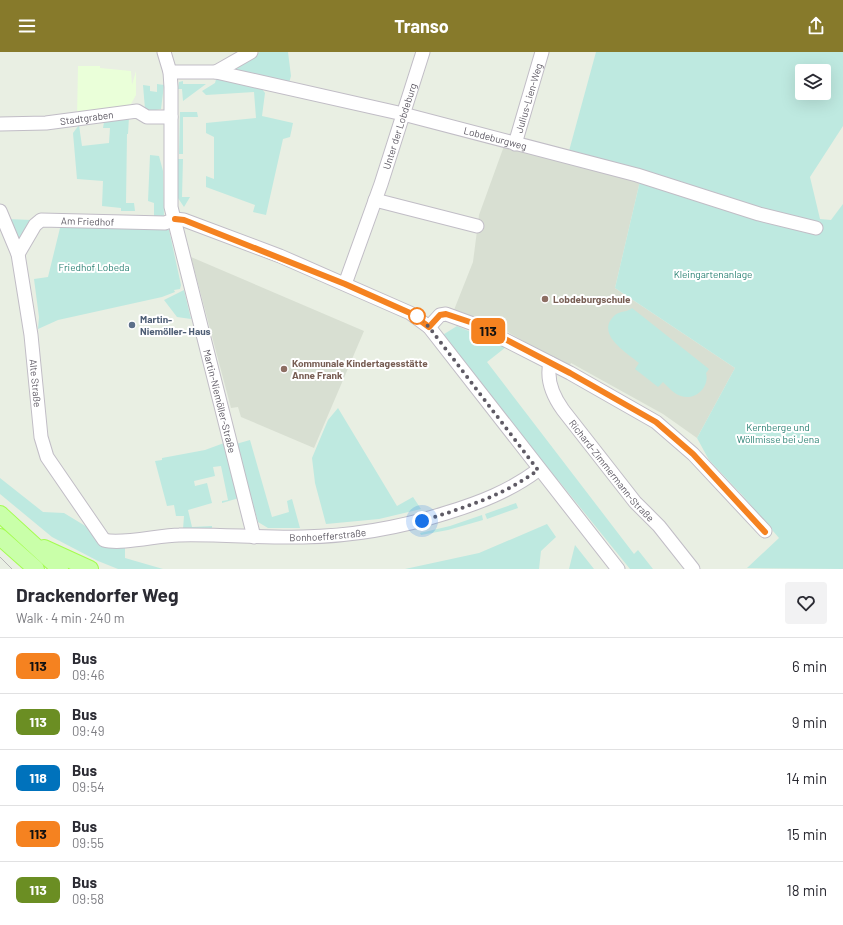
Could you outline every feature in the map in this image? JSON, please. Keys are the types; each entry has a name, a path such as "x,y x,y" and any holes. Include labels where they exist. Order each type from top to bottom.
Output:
{"main road":[{"path":"0,514 60,569"},
{"path":"0,537 36,569"},
{"path":"28,540 90,569"}],"street":[{"name":"Martin-Niemöller-Straße","path":"164,52 170,72 171,207 254,536"},
{"path":"216,72 251,52"},
{"name":"Unter der Lobdeburg","path":"345,284 375,200 423,52"},
{"name":"Julius-Lien-Weg","path":"515,144 542,52"},
{"name":"Lobdeburgweg","path":"170,72 216,72 403,114 637,176 759,214 816,228"},
{"name":"Stadtgraben","path":"0,124 46,123 137,111 146,117 171,117"},
{"path":"375,200 477,226"},
{"name":"Alte Straße","path":"0,211 18,254 30,335 42,437 47,457 104,540"},
{"path":"175,219 191,222 345,284 410,313 429,327 538,470 618,569"},
{"name":"Am Friedhof","path":"18,254 35,225 41,220 165,223 175,219"},
{"path":"429,327 440,315 446,314 476,324 656,422 693,454 765,532"},
{"name":"Richard-Zimmermann-Straße","path":"550,363 548,370 555,399 634,502 658,526 693,569"},
{"name":"Bonhoefferstraße","path":"104,540 116,541 177,535 341,535 411,524 478,502 510,488 538,470"}],"shaded area":[{"path":"78,66 100,66 100,68 131,71 132,85 136,71 136,95 131,104 126,110 77,118"},
{"name":"Lobdeburgschule","path":"504,146 640,181 615,288 735,368 697,438 663,414 571,363 569,367 492,323 454,310 473,262 479,215"},
{"name":"Kommunale Kindertagesstätte Anne Frank","path":"191,257 364,331 314,448 241,417 238,407 231,408"}],"green space":[{"path":"260,52 288,52 291,76 289,83 232,70 231,67"},
{"path":"596,52 843,52 843,126 810,177 820,219 831,220 843,204 843,569 747,568 779,538 743,496 709,460 697,438 735,368 615,288 640,181 566,162"},
{"path":"217,76 259,85 265,93 262,116 293,123 290,137 283,139 266,215 253,212 255,205 206,187 206,176 214,179 214,137 206,133 206,123 256,118 254,92 206,95 202,91 215,83"},
{"path":"183,81 183,84 206,84 183,101 182,89 178,89 179,82"},
{"path":"157,84 164,85 161,109 151,111 145,109 143,85 150,86 150,91 157,92"},
{"path":"180,112 197,112 198,117 183,117 183,154 179,154"},
{"path":"129,117 127,134 126,203 134,203 135,211 121,211 121,208 102,206 103,181 77,179 73,133 79,125 82,146 109,143 110,128 103,128 104,122 108,118"},
{"path":"150,155 159,156 163,171 164,218 154,218 154,203 148,201"},
{"path":"178,159 183,159 182,197 190,197 184,207 178,198"},
{"path":"7,219 32,220 19,246"},
{"name":"Friedhof Lobeda","path":"60,228 169,230 181,285 180,289 174,290 175,292 162,297 58,320 38,329 39,317 34,279 48,277"},
{"path":"184,290 191,319 177,317 164,300"},
{"path":"632,308 709,369 706,373 706,383 700,392 696,395 686,397 678,395 663,382 658,387 635,369 639,363 615,342 610,336 608,329 610,322 615,315"},
{"path":"457,326 506,347 487,362 634,554 638,550 653,569 630,569 558,480 555,482 441,336"},
{"path":"338,408 397,506 413,497 421,509 379,519 326,524 315,483 312,458 328,420"},
{"path":"250,440 272,517 289,512 287,501 292,499 300,528 268,528 258,522 236,444"},
{"path":"224,443 239,498 222,503 222,501 228,500 221,466 213,467 215,476 194,481 195,486 207,483 212,503 188,510 192,527 212,526 212,529 183,529 184,516 176,516 174,505 167,506 155,461 162,460 162,458 205,450"},
{"path":"0,478 43,512 64,513 87,527 125,544 125,558 163,569 118,569 98,561 52,537 0,494"},
{"path":"516,503 518,508 487,519 485,514"},
{"path":"482,515 483,520 448,530 421,535 420,533 450,526"},
{"path":"547,524 556,537 541,551 539,569 405,569 479,553"},
{"path":"575,545 594,569 569,569"}],"tram line":[{"path":"0,557 12,569"}],"bus line":[{"name":"113","path":"175,219 184,220 280,256 417,316 429,327 440,315 446,314 476,324 570,373 656,422 693,454 765,532"}],"place":[{"name":"Lobdeburgschule","path":"545,299"},
{"name":"Martin- Niemöller- Haus","path":"132,325"},
{"name":"Kommunale Kindertagesstätte Anne Frank","path":"284,369"}],"route":[{"path":"417,316 429,327 538,470 526,479 489,498 422,521"}],"park label":[{"name":"Kleingartenanlage","path":"713,274"},
{"name":"Kernberge und Wöllmisse bei Jena","path":"778,432"}]}
